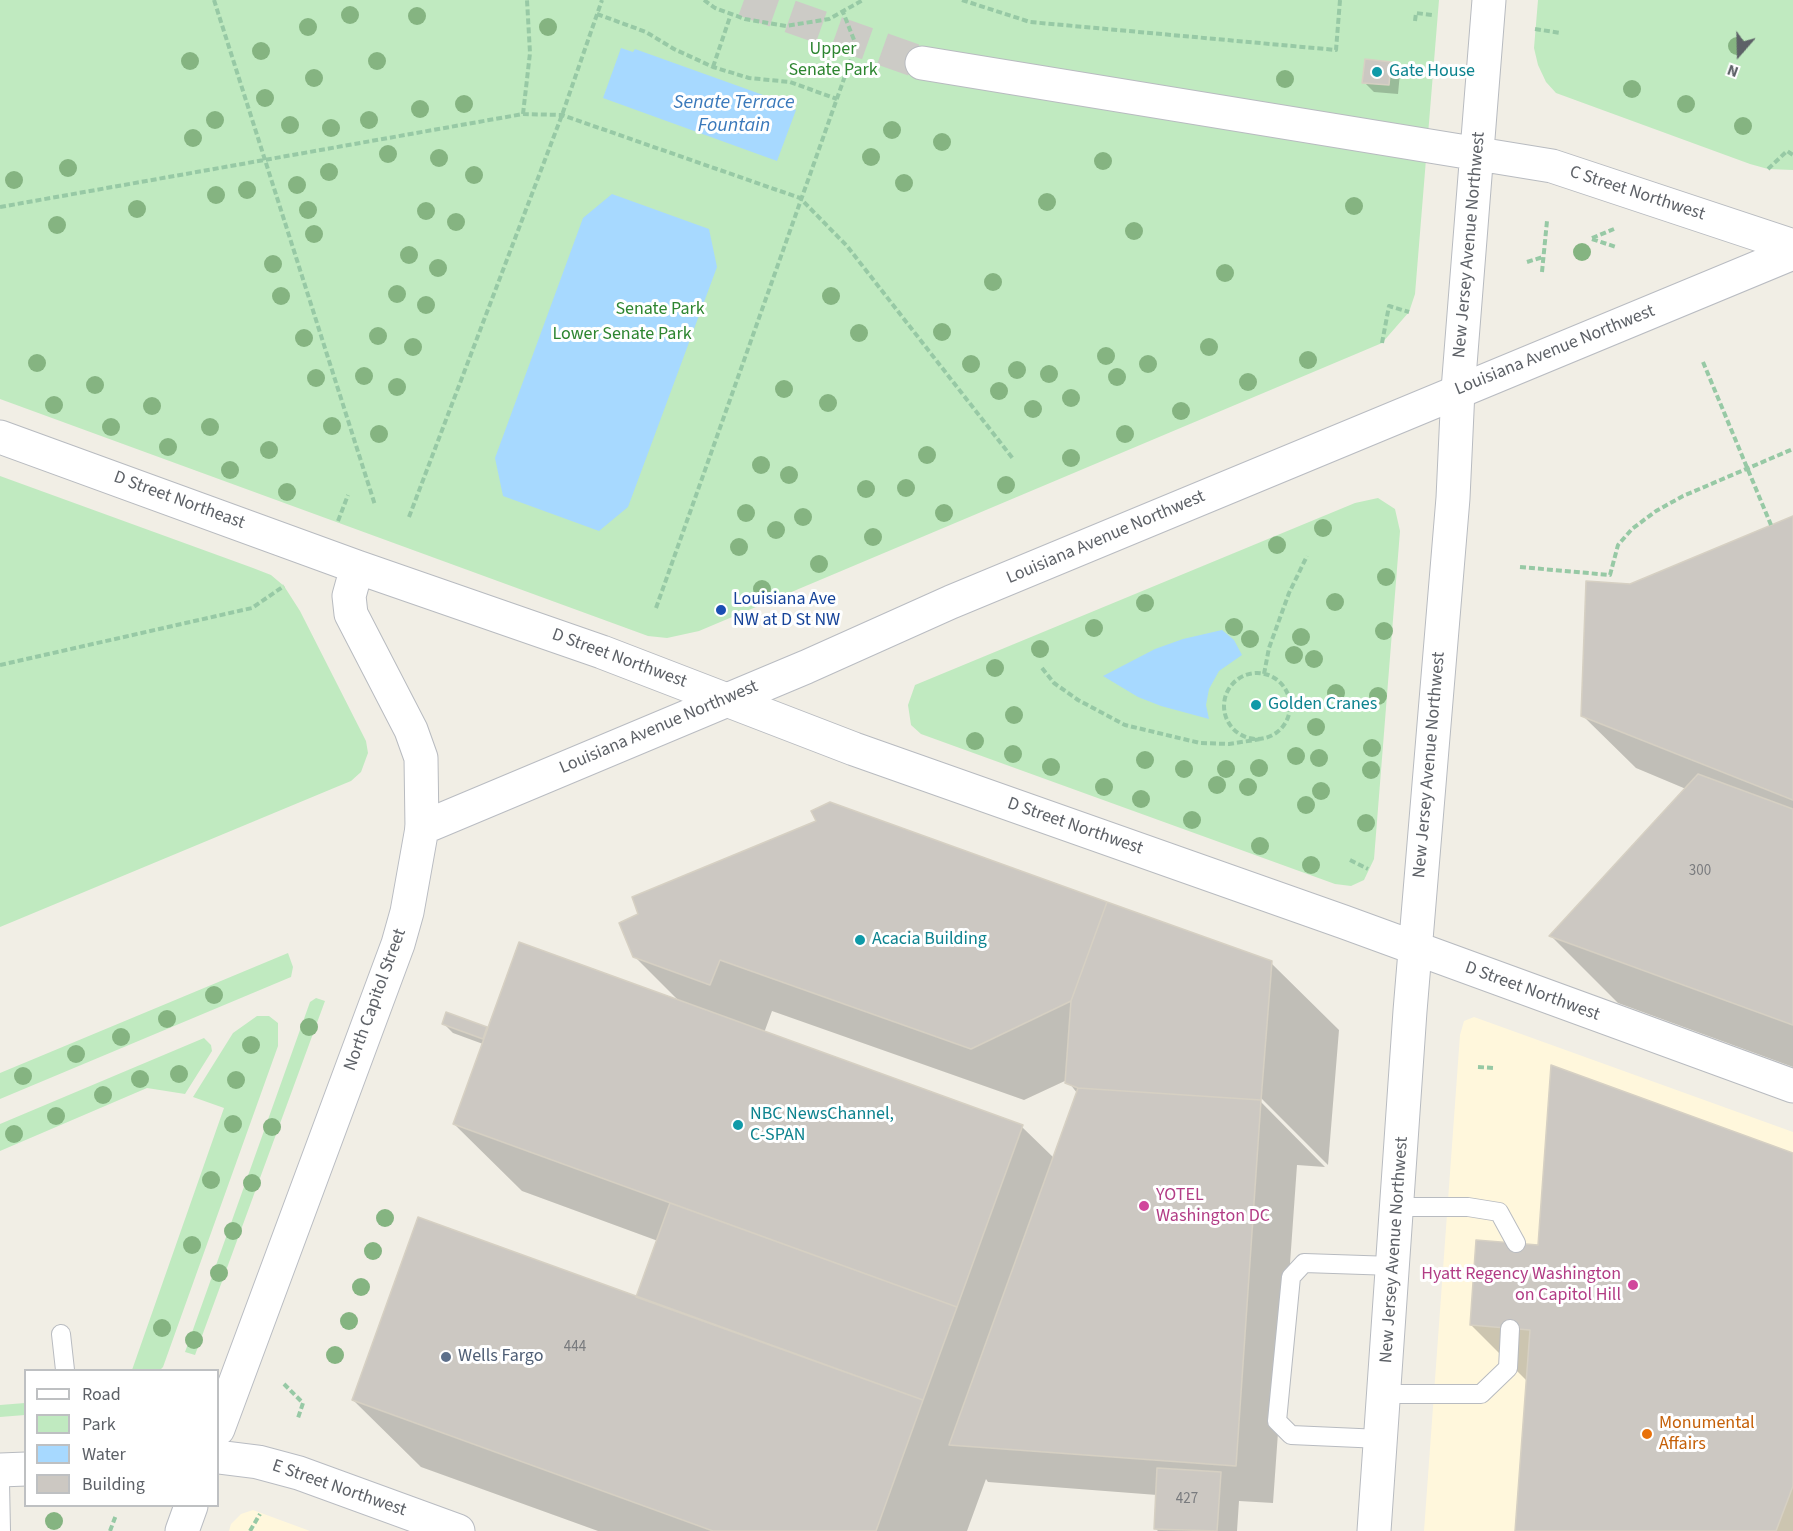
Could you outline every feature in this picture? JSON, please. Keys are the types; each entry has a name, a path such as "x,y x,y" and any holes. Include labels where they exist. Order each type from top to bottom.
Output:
{"street":[{"name":"New Jersey Avenue Northwest","path":"1374,1531 1416,949 1453,498 1458,390 1490,0"},
{"name":"C Street Northwest","path":"922,63 1479,152 1552,166 1793,246"},
{"name":"Louisiana Avenue Northwest","path":"422,828 728,700 962,598 1458,390 1793,253"},
{"name":"D Street Northeast","path":"0,437 357,567"},
{"name":"D Street Northwest","path":"357,567 602,652 854,749 1793,1086"},
{"name":"North Capitol Street","path":"219,1426 398,944 407,912 422,828 421,758 411,730 351,614 349,596 357,567"},
{"name":"E Street Northwest","path":"219,1457 258,1462 298,1473 458,1531"},
{"path":"0,1470 24,1469"},
{"path":"182,1531 191,1507"}],"lane":[{"path":"1397,1207 1468,1207 1499,1212 1516,1243"},
{"path":"1382,1439 1291,1435 1277,1421 1291,1277 1304,1263 1393,1266"},
{"path":"1385,1394 1481,1394 1508,1368 1510,1329"},
{"path":"61,1334 65,1369"},
{"path":"0,1482 2,1531"}],"path":[{"path":"214,0 375,505"},
{"path":"523,114 530,53 527,0"},
{"path":"409,518 562,115 602,0"},
{"path":"704,0 715,8 745,19 786,26 829,19 862,0"},
{"path":"962,0 1030,22 1336,50 1340,0"},
{"path":"656,608 856,45 843,12"},
{"path":"1415,21 1416,13 1432,15"},
{"path":"597,14 646,32 674,49 713,66 749,78 790,82 837,99"},
{"path":"713,66 731,14"},
{"path":"1535,29 1561,33"},
{"path":"0,207 523,114 562,115 800,198 847,246 1014,460"},
{"path":"1768,169 1787,151 1793,155"},
{"path":"1542,272 1547,221"},
{"path":"1614,229 1592,238 1616,248"},
{"path":"1527,262 1543,257"},
{"path":"1382,343 1389,306 1409,312"},
{"path":"1703,362 1772,525"},
{"path":"1520,567 1610,575 1618,545 1632,529 1683,496 1793,449"},
{"path":"338,522 348,495"},
{"path":"1264,674 1269,648 1288,593 1307,556"},
{"path":"0,665 252,608 284,586"},
{"path":"1042,668 1054,683 1078,700 1125,725 1200,743 1229,744 1261,739 1281,729 1290,709 1285,687 1277,679 1264,674 1245,675 1236,680 1229,687 1224,708 1226,718 1240,734 1261,739"},
{"path":"1350,860 1368,868"},
{"path":"1478,1067 1494,1068"},
{"path":"284,1384 303,1403 298,1418"},
{"path":"250,1531 260,1514"},
{"path":"110,1531 116,1515"}],"shaded area":[{"name":"Hyatt Regency Washington on Capitol Hill","path":"1474,1017 1793,1132 1793,1531 1424,1531 1460,1035 1464,1021"},
{"path":"253,1510 310,1531 229,1531 231,1524 241,1514"}],"green space":[{"name":"Senate Park","path":"0,0 1439,0 1415,294 1409,312 1382,343 699,631 667,638 648,636 0,399"},
{"path":"1538,0 1793,0 1793,170 1768,169 1750,164 1556,93 1546,82 1538,65 1534,48"},
{"path":"0,476 271,575 284,586 300,611 366,741 368,753 361,772 351,781 0,927"},
{"path":"1378,498 1395,509 1400,531 1374,859 1364,880 1351,886 1335,884 921,734 911,725 908,705 915,685 1355,503"},
{"path":"288,953 293,967 291,977 0,1099 0,1073"},
{"path":"316,998 325,1001 195,1355 185,1352 310,1002"},
{"path":"257,1016 269,1016 278,1023 278,1046 163,1367 161,1369 132,1369 224,1108 193,1097 233,1033"},
{"path":"204,1038 211,1045 212,1051 185,1094 147,1088 0,1151 0,1124"},
{"path":"24,1403 24,1415 0,1417 0,1405"}],"water":[{"name":"Senate Terrace Fountain","path":"621,48 633,52 635,49 785,103 784,106 796,110 777,161 603,98"},
{"path":"612,194 709,229 717,267 628,507 599,531 503,496 495,458 583,218"},
{"path":"1222,630 1234,640 1242,655 1219,671 1209,689 1206,705 1209,719 1138,697 1103,676 1155,649 1183,639"}],"building":[{"name":"Gate House","path":"1365,59 1391,62 1389,85 1362,83"},
{"path":"1793,516 1793,800 1581,716 1586,581 1630,584"},
{"path":"1698,774 1793,809 1793,1025 1549,936"},
{"name":"Acacia Building","path":"830,802 1107,902 1071,1001 971,1049 720,960 710,985 633,957 619,923 638,914 632,897 816,821 811,811"},
{"path":"1107,902 1272,961 1261,1100 1078,1088 1065,1083 1071,1001"},
{"name":"NBC NewsChannel, C-SPAN","path":"519,942 1023,1125 957,1307 453,1124"},
{"path":"446,1012 487,1027 483,1039 442,1024"},
{"name":"Hyatt Regency Washington on Capitol Hill","path":"1551,1065 1793,1153 1793,1486 1776,1531 1515,1531 1530,1330 1470,1325 1476,1240 1538,1245"},
{"name":"YOTEL Washington DC","path":"1078,1088 1261,1100 1236,1466 949,1445"},
{"path":"670,1203 957,1307 923,1400 636,1297"},
{"path":"418,1217 923,1400 876,1531 713,1531 352,1400"},
{"path":"1157,1468 1221,1472 1217,1531 1154,1529"}],"tunnel":[{"path":"744,0 922,63"}],"place":[{"name":"Gate House","path":"1377,72"},
{"name":"Louisiana Ave NW at D St NW","path":"721,610"},
{"name":"Golden Cranes","path":"1256,705"},
{"name":"Acacia Building","path":"860,940"},
{"name":"NBC NewsChannel, C-SPAN","path":"738,1125"},
{"name":"YOTEL Washington DC","path":"1144,1206"},
{"name":"Hyatt Regency Washington on Capitol Hill","path":"1633,1285"},
{"name":"Wells Fargo","path":"446,1357"},
{"name":"Monumental Affairs","path":"1647,1434"}],"park label":[{"name":"Upper Senate Park","path":"833,60"},
{"name":"Lower Senate Park","path":"622,335"}]}
